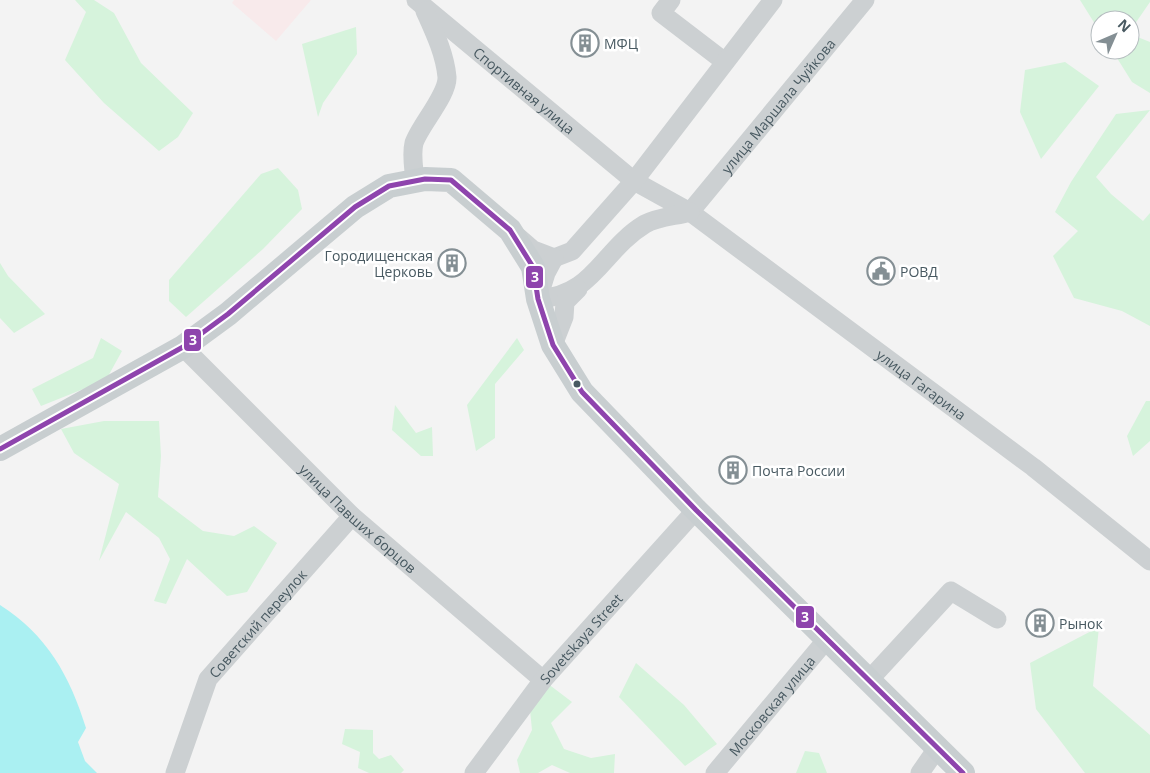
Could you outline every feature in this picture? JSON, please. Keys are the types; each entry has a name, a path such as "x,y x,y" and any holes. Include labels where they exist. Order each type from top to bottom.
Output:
{"main road":[{"path":"0,448 183,347 228,314 354,207 390,186 415,182 452,180 510,230 534,267 538,298 553,345 582,392 696,510 963,773"}],"street":[{"path":"671,0 661,13 725,62"},
{"path":"580,287 556,298 538,298 546,273 554,258 572,251 634,181 774,0"},
{"name":"улица Маршала Чуйкова","path":"690,212 865,0"},
{"path":"415,182 412,154 415,141 433,110 447,79 438,40 419,2"},
{"name":"Спортивная улица","path":"419,2 634,181 690,212"},
{"path":"553,345 564,316 565,302 624,239 647,222 690,212"},
{"name":"улица Гагарина","path":"690,212 1033,467 1150,561"},
{"path":"510,230 533,250 554,258"},
{"name":"улица Павших борцов","path":"183,347 352,516 543,680"},
{"name":"Sovetskaya Street","path":"474,773 543,680 696,510"},
{"name":"Советский переулок","path":"175,773 208,679 352,516"},
{"path":"869,680 951,590 997,619"},
{"name":"Московская улица","path":"715,773 827,639"},
{"path":"920,773 938,747"}],"shaded area":[{"path":"234,0 311,0 276,41 232,3"}],"green space":[{"path":"75,0 94,0 114,13 141,63 193,113 178,137 159,151 104,103 65,60 86,12"},
{"path":"1080,0 1150,0 1140,16 1140,10 1090,10 1090,16"},
{"path":"356,27 357,54 323,103 318,117 302,44"},
{"path":"1140,38 1150,42 1150,93 1132,82 1118,60 1140,60"},
{"path":"1065,62 1099,86 1041,159 1020,112 1025,70"},
{"path":"1150,110 1096,177 1111,194 1143,221 1150,213 1150,326 1122,311 1074,298 1053,256 1078,231 1055,212 1071,182 1116,114"},
{"path":"278,168 298,190 302,209 263,249 186,317 169,301 169,280 261,174"},
{"path":"0,263 8,276 45,314 14,333 0,318"},
{"path":"101,338 122,351 106,380 41,406 32,389 93,358"},
{"path":"517,338 524,350 495,384 495,438 476,451 467,405"},
{"path":"1146,401 1150,401 1150,441 1133,456 1127,436"},
{"path":"395,405 416,433 432,427 433,456 421,456 392,430"},
{"path":"104,421 159,421 161,456 158,497 203,531 234,536 254,526 277,543 247,592 227,596 187,559 166,604 154,601 170,559 159,538 126,512 99,561 119,484 74,453 61,429"},
{"path":"1099,627 1093,686 1150,735 1150,773 1085,773 1036,709 1030,663"},
{"path":"636,663 684,705 717,744 685,766 619,697"},
{"path":"543,680 572,702 551,723 564,749 591,758 615,754 614,773 570,773 552,765 538,773 520,773 517,760 532,730 530,710"},
{"path":"345,729 373,730 373,753 379,759 391,755 404,770 401,773 369,773 358,768 360,752 342,744"},
{"path":"805,751 819,753 827,773 796,773"}],"water":[{"path":"0,605 31,630 55,658 80,709 86,728 78,742 85,761 97,773 0,773"}],"transit line":[{"name":"3","path":"0,449 183,347 228,314 355,207 389,186 425,179 451,180 510,230 533,267 538,299 553,345 582,392 696,510 963,773"}],"place":[{"name":"МФЦ","path":"585,43"},
{"name":"Городищенская Церковь","path":"452,263"},
{"name":"РОВД","path":"881,271"},
{"name":"Почта России","path":"733,470"},
{"name":"Рынок","path":"1040,623"}]}
